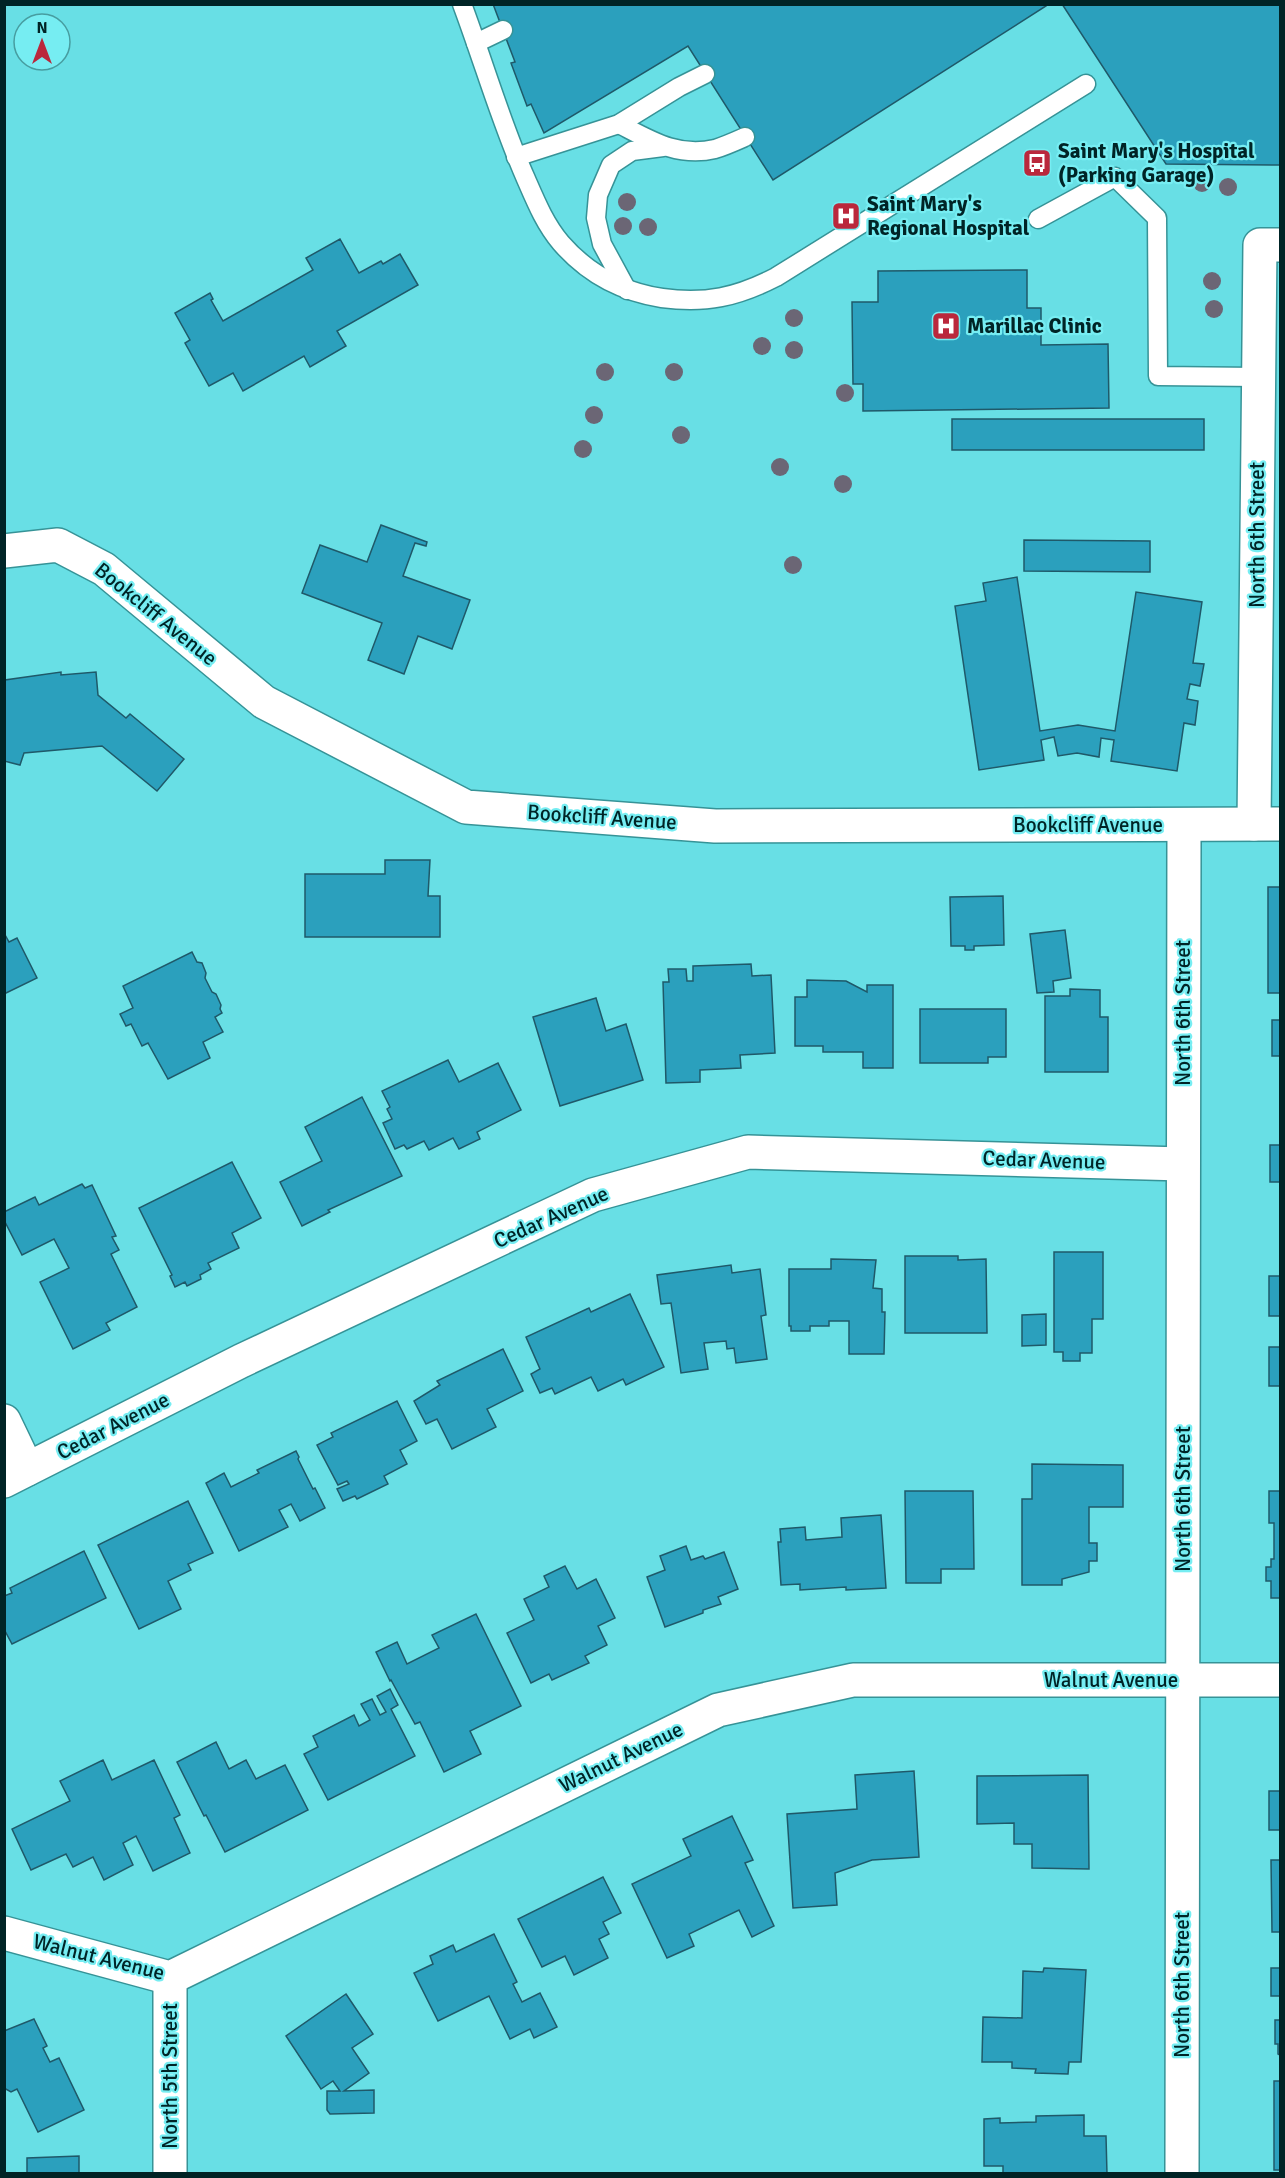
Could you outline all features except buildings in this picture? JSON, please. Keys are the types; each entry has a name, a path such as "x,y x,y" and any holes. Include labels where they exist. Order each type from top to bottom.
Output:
{"street":[{"name":"North 6th Street","path":"1267,824 1258,377 1270,245"},
{"name":"Bookcliff Avenue","path":"4,551 58,545 104,569 264,702 466,807 715,826 1267,824"},
{"name":"North 6th Street","path":"1182,2174 1184,825"},
{"name":"Cedar Avenue","path":"16,1475 241,1361 593,1195 748,1152 1184,1164"},
{"path":"4,1421 16,1475"},
{"name":"Walnut Avenue","path":"4,1933 170,1978 718,1710 854,1680 1281,1680"},
{"name":"North 5th Street","path":"170,1978 170,2174"}],"lane":[{"path":"462,4 516,157 544,219 561,243 583,265 602,278 627,290 678,300 730,297 776,277 1086,84"},
{"path":"476,43 502,30"},
{"path":"516,157 619,124 679,87 705,74"},
{"path":"619,124 663,147"},
{"path":"627,290 602,244 596,218 598,195 611,165 632,151 663,147 697,151 716,149 745,137"},
{"path":"1038,219 1115,177 1157,218 1158,376 1258,377"}],"place":[{"name":"Saint Mary's Hospital (Parking Garage)","path":"1037,163"},
{"name":"Saint Mary's Regional Hospital","path":"846,216"},
{"name":"Marillac Clinic","path":"946,326"}]}
